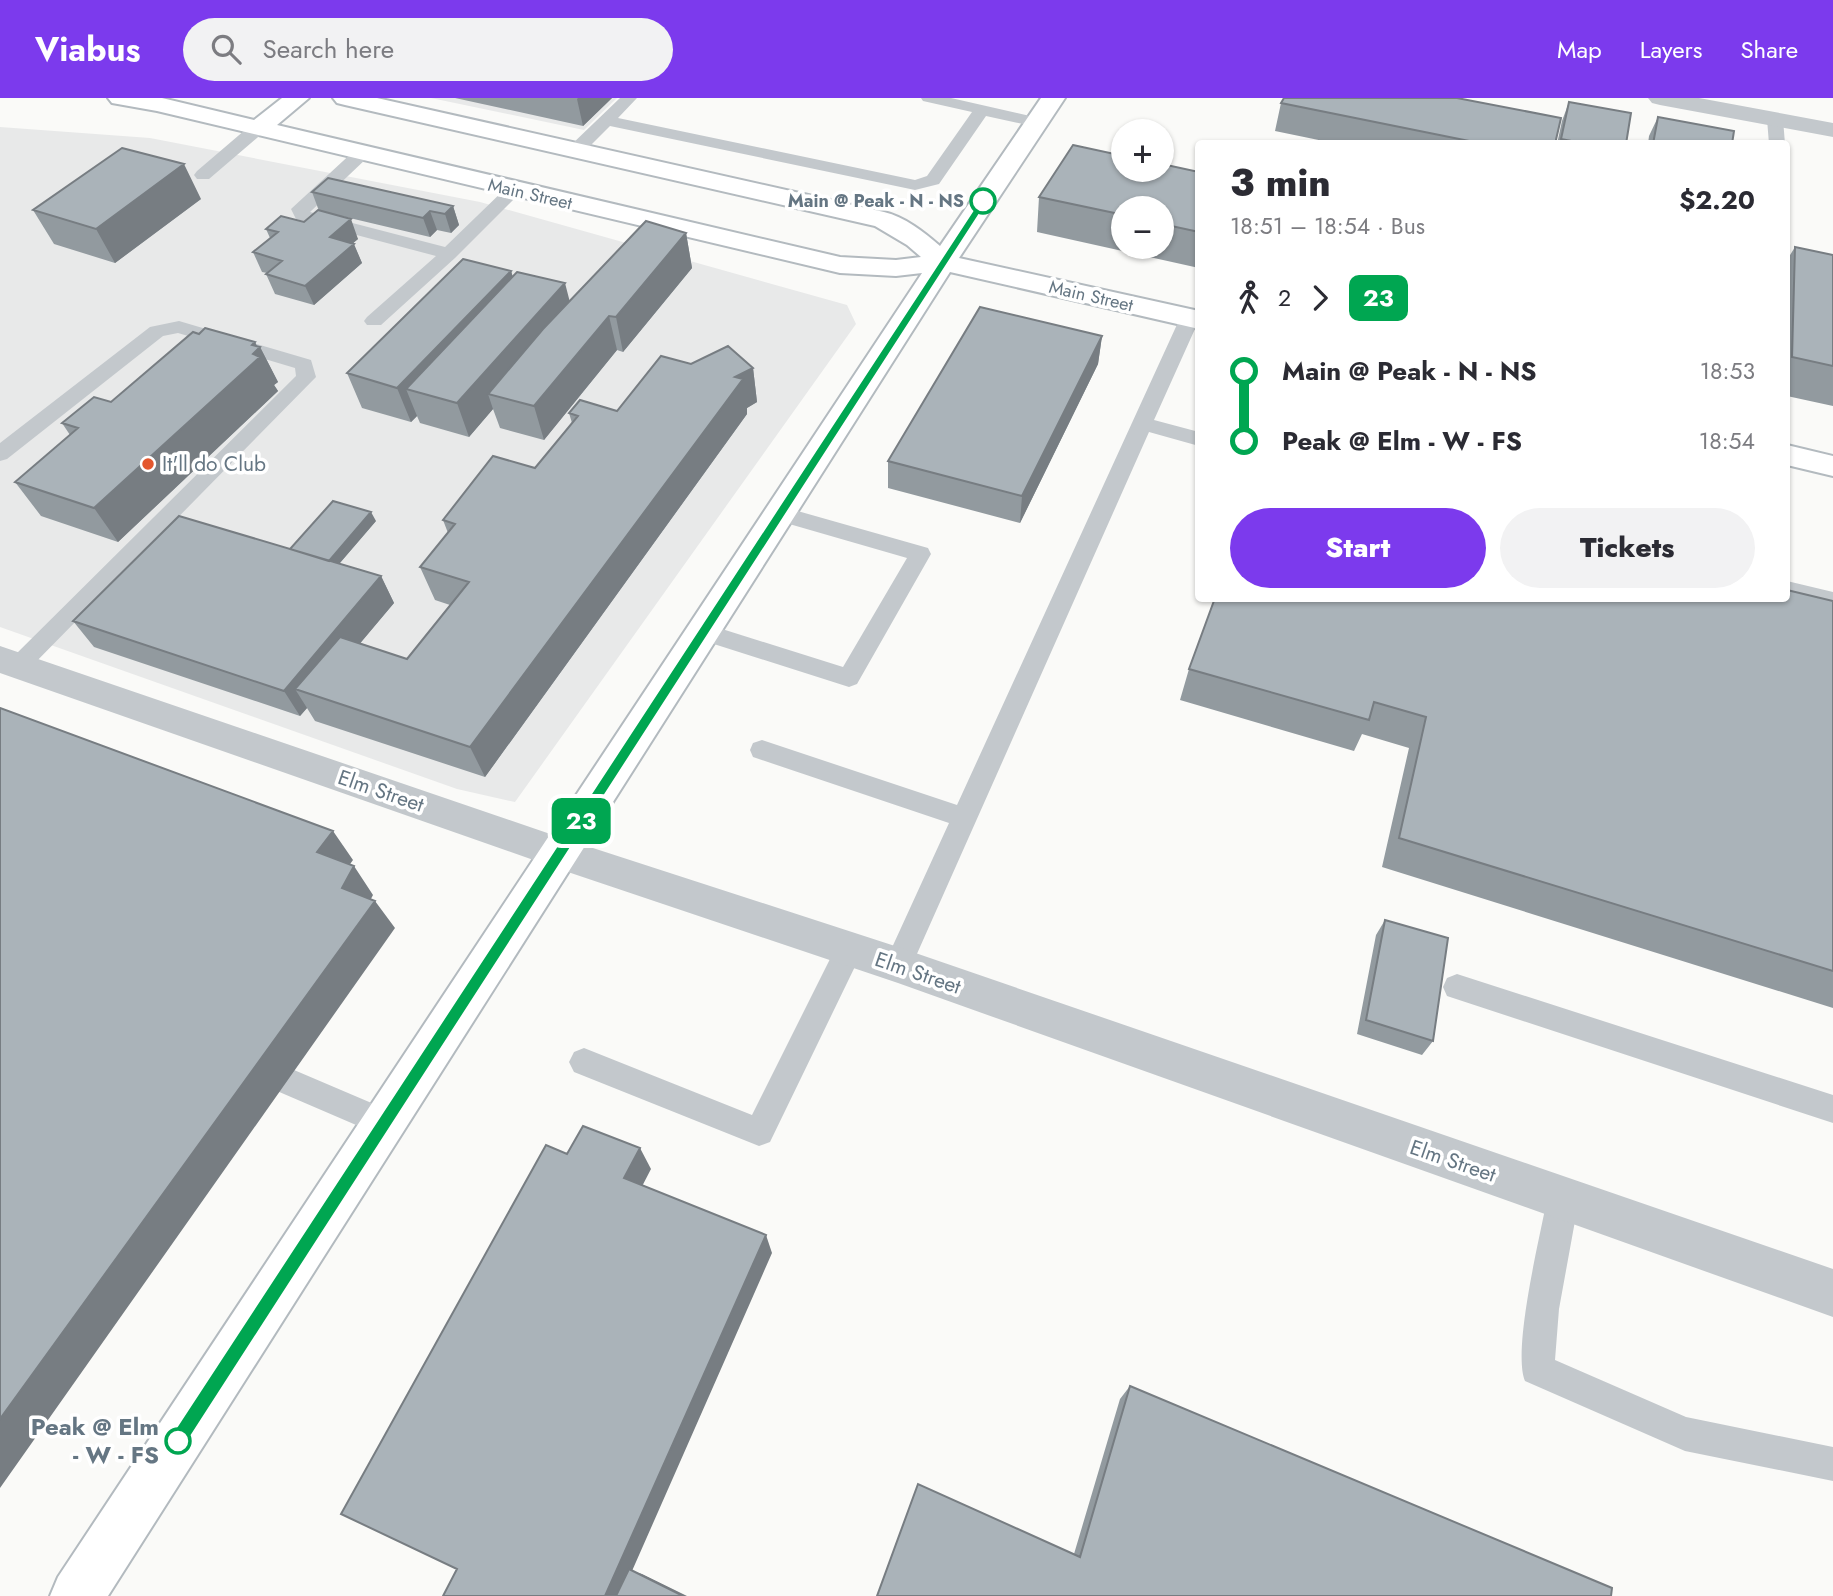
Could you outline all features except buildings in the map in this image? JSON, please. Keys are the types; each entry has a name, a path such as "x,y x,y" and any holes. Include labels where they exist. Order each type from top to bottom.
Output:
{"main road":[{"name":"Main Street","path":"120,98 841,265 896,268 943,262 1194,319"},
{"path":"258,128 297,98"},
{"name":"Main Street","path":"345,98 884,220 916,239 943,262"},
{"path":"77,1596 943,262 1053,98"},
{"path":"1790,457 1833,466"}],"street":[{"path":"1660,98 1776,131 1833,130"},
{"name":"Elm Street","path":"9,662 559,853 898,965 1833,1293"}],"lane":[{"path":"575,151 629,98"},
{"path":"929,98 1037,122"},
{"path":"606,120 915,185 933,180 982,110"},
{"path":"203,175 258,128"},
{"path":"362,153 300,209 302,215 449,254"},
{"path":"374,321 449,254 514,190"},
{"path":"898,965 1142,424 1194,319"},
{"path":"0,454 157,331 179,327 304,364 306,377 9,662"},
{"path":"1142,424 1195,438"},
{"path":"703,632 849,678 920,554 780,514"},
{"path":"1790,590 1833,600"},
{"path":"762,750 965,818"},
{"path":"584,1062 759,1132 849,950"},
{"path":"1457,987 1833,1109"},
{"path":"287,1081 384,1123"},
{"path":"1563,1199 1543,1309 1537,1369 1685,1434 1833,1464"}],"shaded area":[{"path":"431,98 617,98 584,130"},
{"path":"0,127 150,138 480,202 847,305 856,324 515,802 457,789 0,627"}],"bus line":[{"name":"23","path":"178,1441 983,201"}],"place":[{"name":"Main @ Peak - N - NS","path":"983,201"},
{"name":"It'll do Club","path":"148,464"},
{"name":"Peak @ Elm - W - FS","path":"178,1441"}]}
